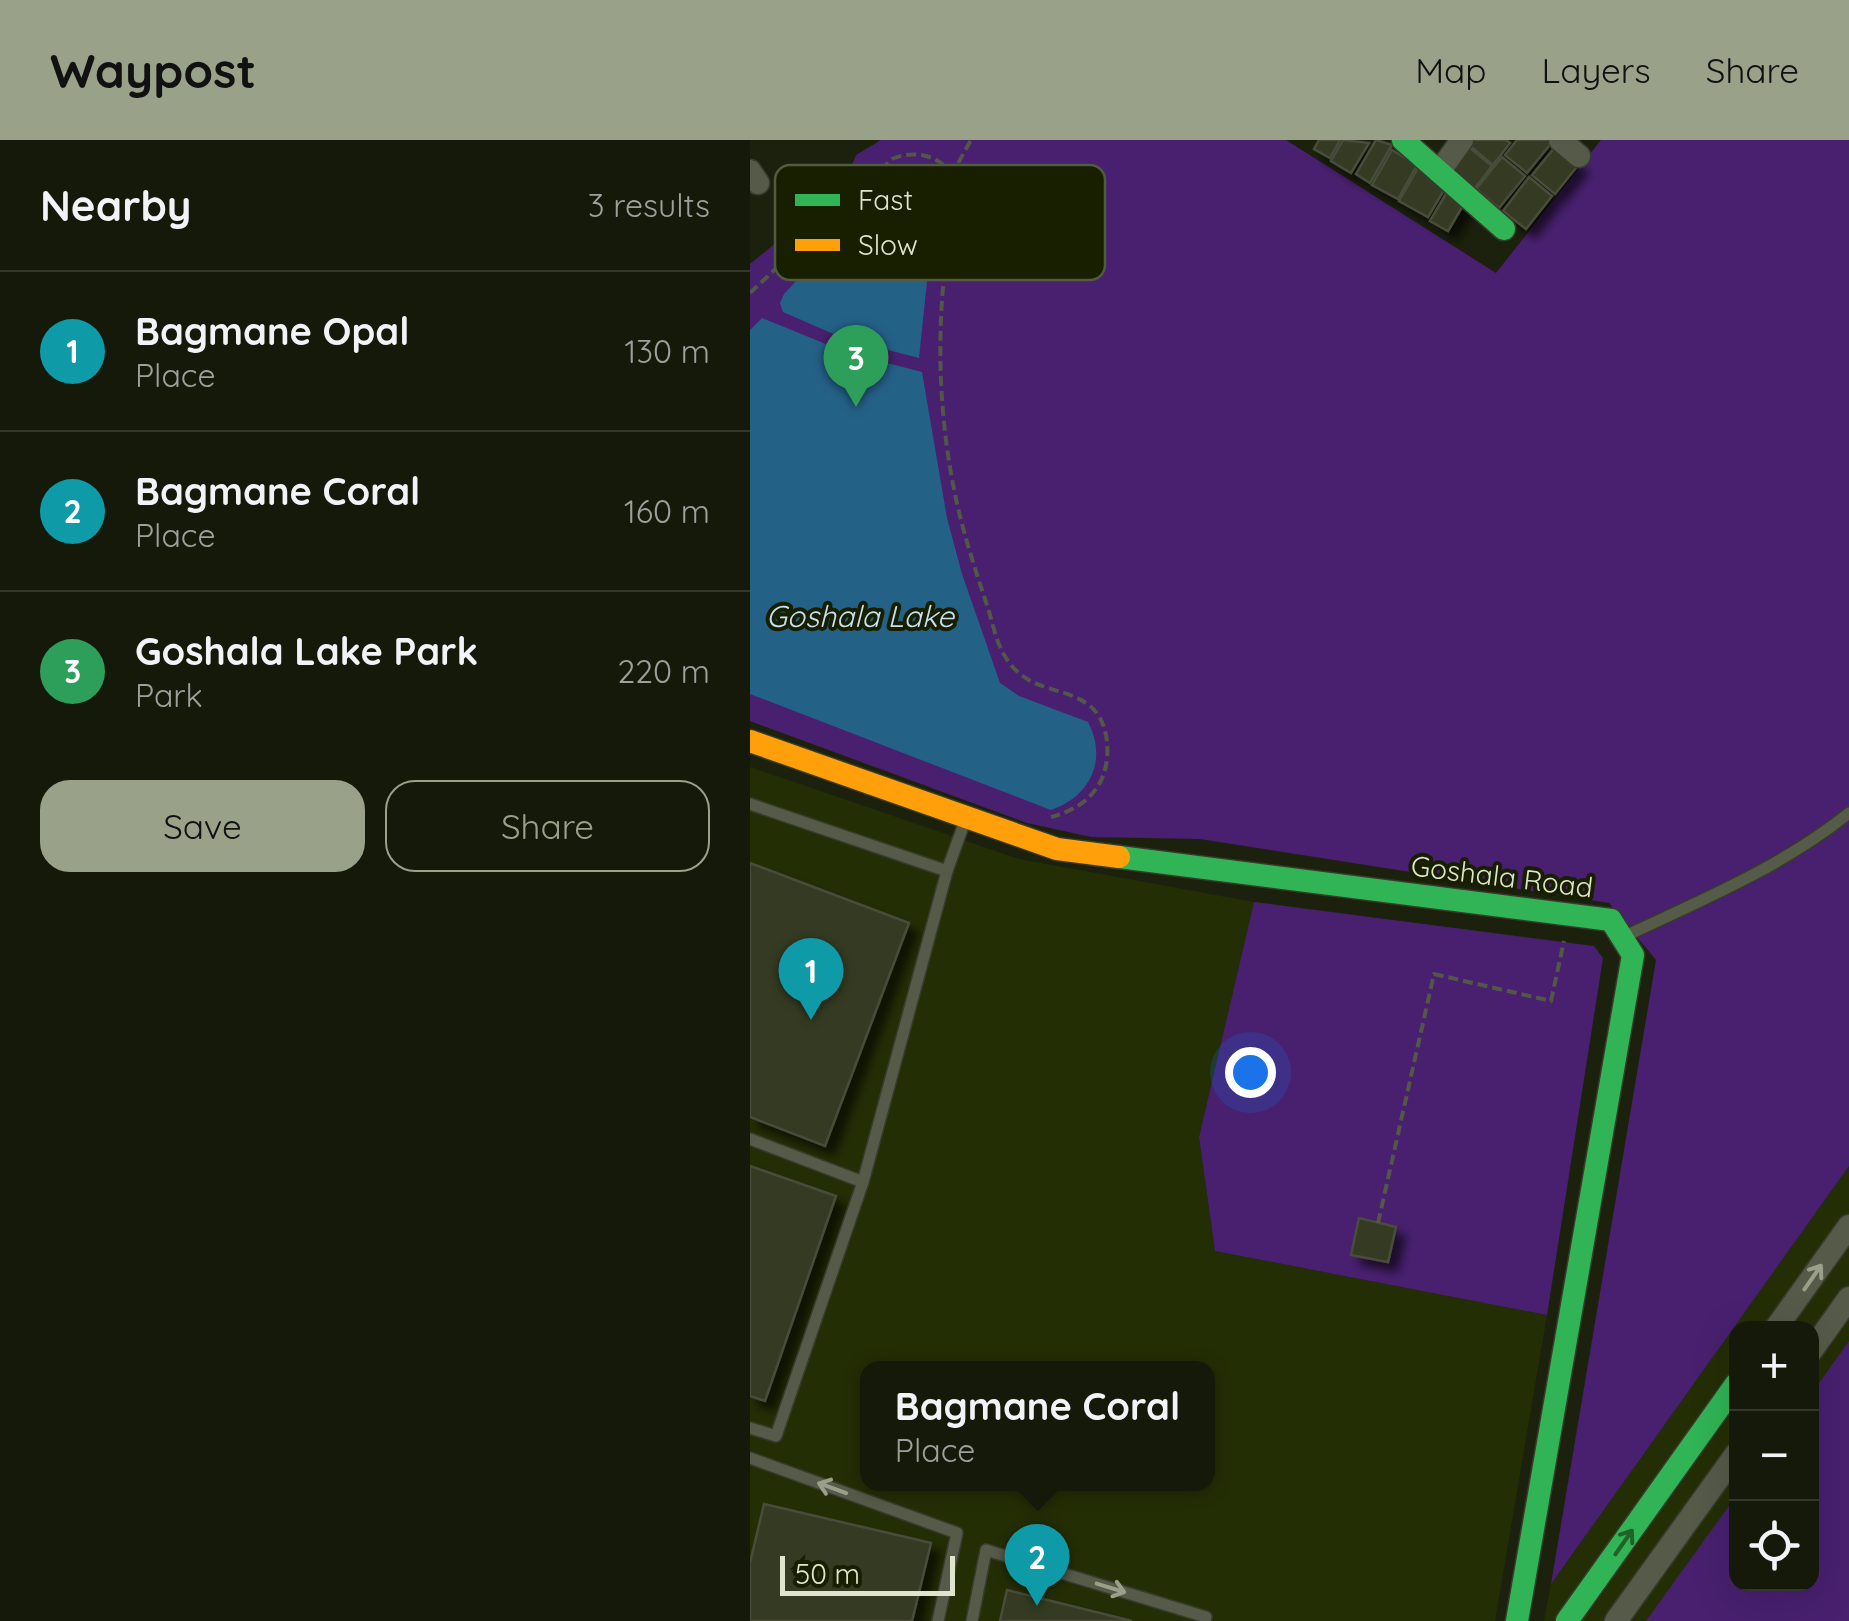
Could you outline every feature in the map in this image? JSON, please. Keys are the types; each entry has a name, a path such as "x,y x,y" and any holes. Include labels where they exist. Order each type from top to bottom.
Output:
{"street":[{"path":"1403,140 1504,229"},
{"path":"1438,172 1462,140"},
{"path":"1560,140 1580,156"},
{"name":"Goshala Road","path":"750,740 1057,850 1611,920 1623,938"},
{"path":"1517,1621 1633,955 1623,938"},
{"path":"1781,1321 1849,1226"},
{"path":"1819,1340 1849,1298"},
{"path":"1568,1621 1729,1394"},
{"path":"1616,1621 1729,1464"}],"lane":[{"path":"750,804 947,870"},
{"path":"1623,938 1742,882 1849,813"},
{"path":"750,1428 776,1436 864,1182 947,870 967,817"},
{"path":"750,1139 864,1182"},
{"path":"750,1458 956,1533 938,1621"},
{"path":"972,1621 986,1550 1206,1617 1205,1621"}],"path":[{"path":"958,165 971,140"},
{"path":"886,165 902,154 926,155 942,165"},
{"path":"750,293 775,269"},
{"path":"944,280 940,364 948,456 968,546 1006,658 1027,680 1088,704 1106,738 1106,764 1097,788 1067,812 1041,818"},
{"path":"1378,1222 1434,974 1551,1000 1570,915"}],"shaded area":[{"path":"881,140 1286,140 1496,273 1601,140 1849,140 1849,1166 1738,1321 1729,1321 1729,1334 1551,1584 1656,960 1609,903 1200,839 1091,837 1027,823 750,721 750,264 775,244 775,280 1105,280 1105,165 852,165 856,155"},
{"path":"750,767 1019,859 1254,902 1199,1137 1215,1251 1547,1315 1495,1621 750,1621"},
{"path":"1254,902 1594,946 1603,958 1547,1315 1215,1251 1199,1137"},
{"path":"1849,1166 1849,1621 1544,1621 1551,1584 1729,1334 1729,1591 1819,1591 1819,1321 1738,1321"},
{"path":"1849,1341 1849,1621 1646,1621 1729,1506 1729,1591 1819,1591 1819,1383"}],"water":[{"path":"797,280 927,280 919,358 845,339 783,312 780,303"},
{"name":"Goshala Lake","path":"762,318 848,353 922,372 947,518 1000,683 1019,696 1088,722 1094,736 1092,775 1065,804 1051,810 750,694 750,330"}],"building":[{"path":"1319,140 1340,140 1330,158 1314,149"},
{"path":"1343,140 1369,143 1351,173 1331,161"},
{"path":"1376,140 1392,145 1370,183 1356,174"},
{"path":"1472,140 1510,143 1493,165 1469,145"},
{"path":"1517,140 1553,141 1527,173 1505,155"},
{"path":"1556,146 1579,164 1555,194 1532,175"},
{"path":"1470,148 1492,166 1475,188 1453,170"},
{"path":"1392,150 1417,165 1398,199 1372,185"},
{"path":"1502,157 1525,176 1499,208 1476,189"},
{"path":"1418,168 1447,185 1428,217 1399,201"},
{"path":"1529,177 1552,196 1526,229 1503,211"},
{"path":"1447,192 1465,202 1448,231 1430,221"},
{"path":"750,863 909,923 825,1146 750,1117"},
{"path":"750,1166 836,1196 765,1401 750,1396"},
{"path":"1359,1218 1396,1227 1388,1262 1351,1255"},
{"path":"764,1504 931,1543 912,1621 750,1621 750,1563"},
{"path":"1007,1590 1132,1621 1000,1621"}],"traffic: fast":[{"path":"1403,140 1504,229"},
{"path":"1119,857 1611,920 1633,955 1517,1621"},
{"path":"1567,1621 1729,1394"}],"traffic: slow":[{"path":"750,741 1057,849 1119,857"}],"place":[{"name":"Goshala Lake Park","path":"856,407"},
{"name":"Bagmane Opal","path":"811,1020"},
{"name":"Bagmane Coral","path":"1037,1606"}]}
